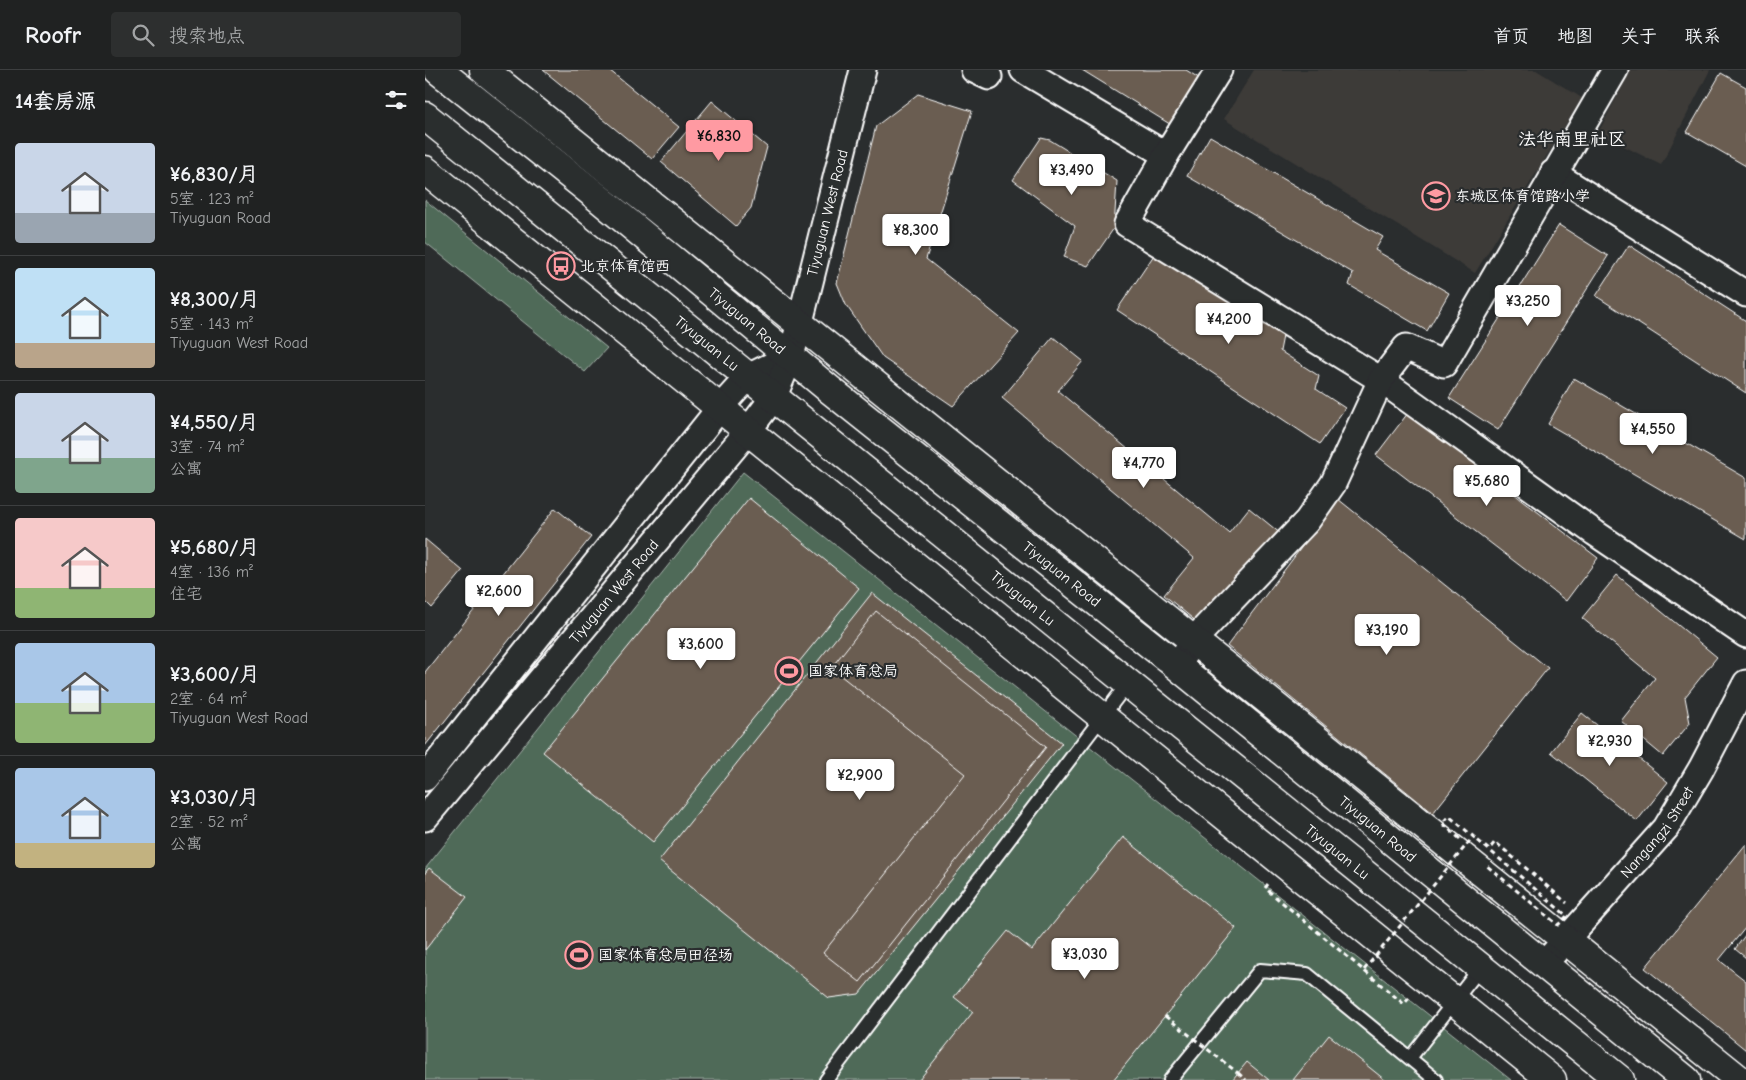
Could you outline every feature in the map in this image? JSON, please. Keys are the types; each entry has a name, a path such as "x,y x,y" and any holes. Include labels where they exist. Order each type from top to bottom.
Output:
{"main road":[{"name":"Tiyuguan Road","path":"438,70 591,191 791,356 1176,665 1686,1080"},
{"path":"484,70 799,326 1195,640 1740,1080"},
{"name":"Tiyuguan Lu","path":"425,116 1619,1080"},
{"path":"425,170 1552,1080"}],"street":[{"name":"Tiyuguan West Road","path":"425,818 748,431 773,398 791,356 863,70"},
{"path":"1023,70 1166,155"},
{"path":"1219,70 1166,155 1127,224 1381,380 1595,533 1746,635"},
{"path":"1176,665 1195,640 1307,521 1333,484 1381,380 1406,346 1444,364 1553,173 1615,70"},
{"path":"1553,173 1746,294"},
{"name":"Tiyuguan West Road","path":"425,778 719,409 748,377 791,356"},
{"name":"Nangangzi Street","path":"1544,964 1666,828 1701,769 1746,683"}],"lane":[{"path":"826,1080 1128,683"},
{"path":"1410,1058 1481,967"},
{"path":"1170,1080 1260,970 1307,974 1436,1080"}],"path":[{"path":"1460,839 1442,823 1449,816 1567,916 1558,925 1486,865"},
{"path":"1364,970 1473,836"},
{"path":"1485,853 1495,842 1571,907"},
{"path":"1272,880 1265,888 1404,1004 1409,998"},
{"path":"1165,1016 1246,1080"}],"shaded area":[{"name":"东城区体育馆路小学","path":"1254,70 1536,70 1582,98 1475,273 1224,119"},
{"path":"1631,70 1710,70 1661,165 1598,133"}],"green space":[{"path":"425,200 607,348 585,372 425,242"},
{"name":"国家体育总局","path":"743,472 1511,1080 425,1080 425,869"}],"building":[{"path":"543,70 609,70 679,127 652,159"},
{"path":"1082,70 1186,70 1202,80 1173,126"},
{"path":"1721,73 1746,87 1746,166 1687,132"},
{"path":"918,94 972,111 926,259 1019,333 953,406 883,358 846,305 837,283 876,126"},
{"path":"712,101 767,147 751,208 736,226 661,162"},
{"path":"1210,136 1383,237 1375,250 1449,293 1427,331 1349,285 1353,273 1187,176"},
{"path":"1041,138 1050,140 1117,181 1114,228 1088,266 1064,257 1075,226 1013,180"},
{"path":"1559,225 1608,256 1498,430 1449,398"},
{"path":"1629,245 1746,321 1746,393 1596,296"},
{"path":"1156,252 1283,336 1280,351 1319,376 1316,389 1345,408 1320,444 1117,310"},
{"path":"1053,337 1083,361 1058,391 1229,533 1249,508 1281,534 1204,628 1164,595 1194,558 1002,398"},
{"path":"1574,378 1746,478 1746,539 1548,424"},
{"path":"1408,413 1598,558 1566,601 1376,455"},
{"path":"749,498 859,588 653,842 543,752"},
{"path":"1338,499 1548,668 1433,813 1227,646"},
{"path":"555,508 591,537 425,746 425,672"},
{"path":"425,539 463,571 432,608 425,601"},
{"path":"1617,575 1717,657 1685,697 1690,723 1663,756 1621,721 1655,678 1582,618"},
{"path":"872,593 1062,743 859,994 829,998 659,861"},
{"path":"876,611 1046,747 860,982 823,953 965,774 831,668"},
{"path":"1582,713 1668,782 1637,821 1551,752"},
{"path":"1123,837 1236,928 1113,1080 919,1080 973,1012 954,997 1008,931 1032,950"},
{"path":"1746,844 1746,927 1719,960 1746,981 1746,1050 1645,968"},
{"path":"429,868 467,897 425,950 425,873"},
{"path":"1746,934 1746,958 1735,949"},
{"path":"1329,1035 1385,1080 1293,1080"},
{"path":"1247,1062 1269,1080 1232,1080"}],"place":[{"name":"东城区体育馆路小学","path":"1436,196"},
{"name":"北京体育馆西","path":"561,266"},
{"name":"国家体育总局","path":"789,671"},
{"name":"国家体育总局田径场","path":"579,955"}],"district":[{"name":"法华南里社区","path":"1572,139"}]}
